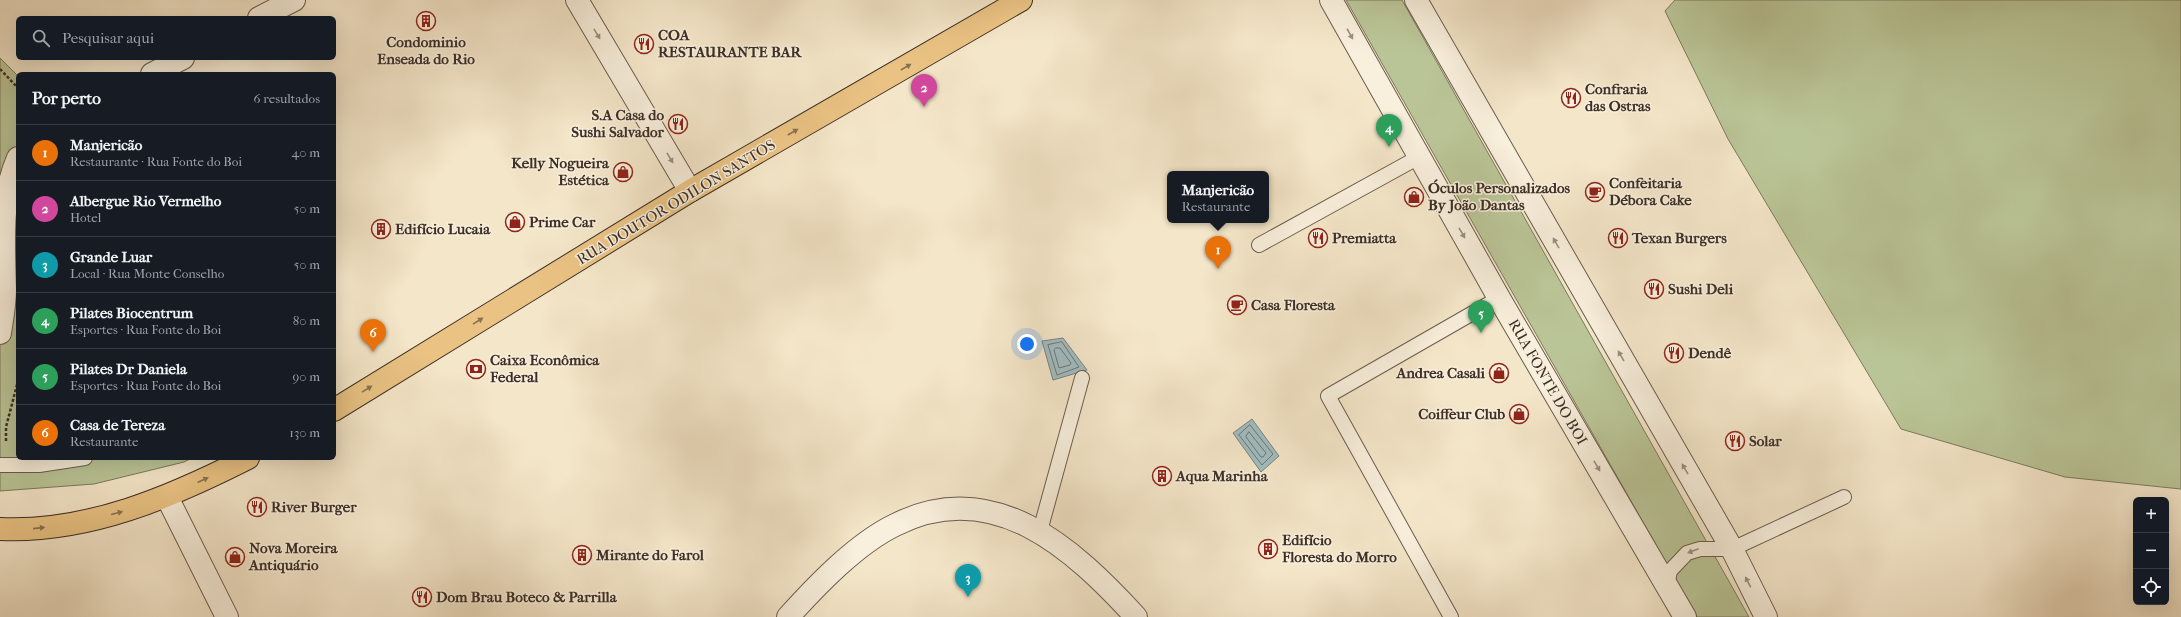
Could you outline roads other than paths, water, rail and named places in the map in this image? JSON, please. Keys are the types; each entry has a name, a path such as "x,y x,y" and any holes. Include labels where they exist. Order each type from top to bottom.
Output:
{"main road":[{"name":"RUA DOUTOR ODILON SANTOS","path":"336,409 690,191 1021,0"},
{"path":"0,529 33,528 67,524 123,511 167,497 244,460"}],"street":[{"path":"263,16 294,0"},
{"path":"577,0 690,191"},
{"name":"RUA FONTE DO BOI","path":"1331,0 1499,298 1684,617"},
{"path":"1416,0 1732,549 1766,617"},
{"path":"156,72 179,60"},
{"path":"0,333 5,291 1,216 3,191 16,161"},
{"path":"167,497 227,617"},
{"path":"788,617 805,598 860,548 895,525 931,511 969,507 1007,516 1040,531 1075,556 1136,617"}],"lane":[{"path":"1259,245 1419,157"},
{"path":"1451,617 1328,396 1499,298"},
{"path":"1040,531 1082,378"},
{"path":"3,465 39,465 72,460"},
{"path":"1667,586 1670,571 1687,553 1700,549 1732,549 1844,497"}],"water":[{"path":"1063,338 1087,370 1053,380 1042,341"},
{"path":"1252,419 1279,456 1261,472 1233,433"}],"place":[{"name":"Condominio Enseada do Rio","path":"426,21"},
{"name":"COA RESTAURANTE BAR","path":"644,44"},
{"name":"Confraria das Ostras","path":"1571,98"},
{"name":"Albergue Rio Vermelho","path":"924,107"},
{"name":"S.A Casa do Sushi Salvador","path":"678,124"},
{"name":"Pilates Biocentrum","path":"1389,147"},
{"name":"Kelly Nogueira Estética","path":"623,172"},
{"name":"Confeitaria Débora Cake","path":"1595,192"},
{"name":"Óculos Personalizados By João Dantas","path":"1414,197"},
{"name":"Prime Car","path":"515,222"},
{"name":"Edifício Lucaia","path":"381,229"},
{"name":"Premiatta","path":"1318,238"},
{"name":"Texan Burgers","path":"1618,238"},
{"name":"Manjericão","path":"1218,269"},
{"name":"Sushi Deli","path":"1654,289"},
{"name":"Casa Floresta","path":"1237,305"},
{"name":"Pilates Dr Daniela","path":"1481,333"},
{"name":"Casa de Tereza","path":"373,352"},
{"name":"Dendê","path":"1674,353"},
{"name":"Caixa Econômica Federal","path":"476,369"},
{"name":"Andrea Casali","path":"1499,373"},
{"name":"Coiffeur Club","path":"1519,414"},
{"name":"Solar","path":"1735,441"},
{"name":"Aqua Marinha","path":"1162,476"},
{"name":"River Burger","path":"257,507"},
{"name":"Edifício Floresta do Morro","path":"1268,549"},
{"name":"Mirante do Farol","path":"582,555"},
{"name":"Nova Moreira Antiquário","path":"235,557"},
{"name":"Dom Brau Boteco & Parrilla","path":"422,597"},
{"name":"Grande Luar","path":"968,597"}]}
